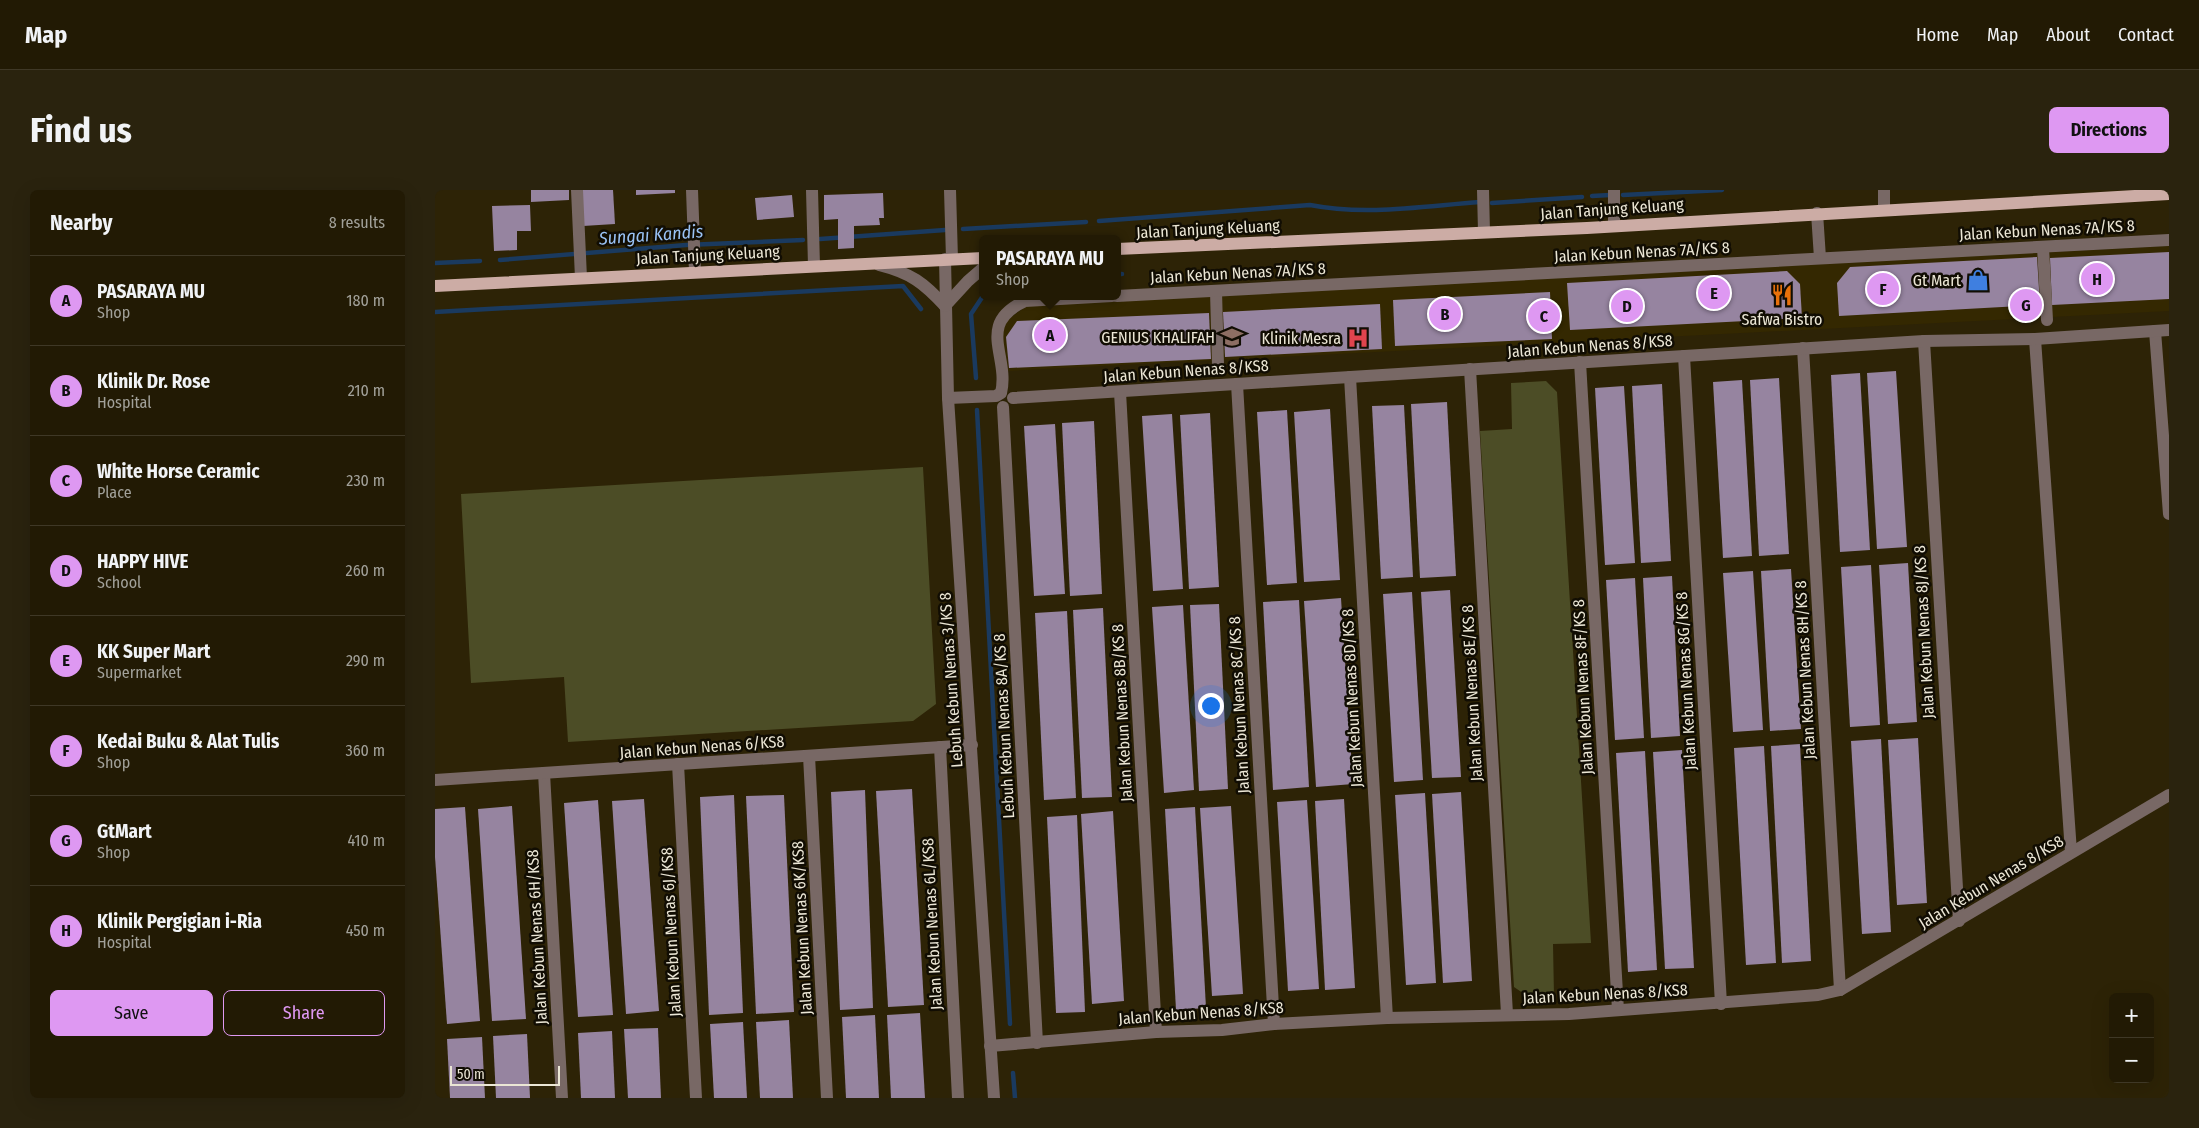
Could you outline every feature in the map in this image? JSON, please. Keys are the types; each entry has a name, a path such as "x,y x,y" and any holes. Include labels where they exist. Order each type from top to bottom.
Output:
{"main road":[{"name":"Jalan Tanjung Keluang","path":"1121,249 1484,232 2169,194"},
{"name":"Jalan Tanjung Keluang","path":"435,286 581,275 695,272 979,258"}],"street":[{"path":"577,190 581,275"},
{"path":"692,190 695,272"},
{"path":"812,190 815,266"},
{"name":"Lebuh Kebun Nenas 3/KS 8","path":"950,190 945,306 948,398 994,1098"},
{"path":"1483,190 1484,232"},
{"path":"1614,190 1614,225"},
{"path":"1884,190 1884,209"},
{"path":"1817,213 1820,258"},
{"name":"Jalan Kebun Nenas 7A/KS 8","path":"1121,296 2169,240"},
{"path":"2043,247 2047,320"},
{"path":"873,263 904,271 917,278 945,306 979,271"},
{"path":"1216,291 1218,365"},
{"path":"948,398 999,402 1002,391 997,332 1000,319 1025,301 1042,300"},
{"name":"Jalan Kebun Nenas 8/KS8","path":"1013,398 1803,348 1924,341 2035,339 2169,330"},
{"path":"2155,331 2169,514"},
{"path":"2035,339 2071,852"},
{"name":"Jalan Kebun Nenas 8J/KS 8","path":"1924,341 1959,921"},
{"name":"Jalan Kebun Nenas 8H/KS 8","path":"1803,348 1839,990"},
{"name":"Jalan Kebun Nenas 8G/KS 8","path":"1684,356 1721,1004"},
{"name":"Jalan Kebun Nenas 8F/KS 8","path":"1580,362 1618,1010"},
{"name":"Jalan Kebun Nenas 8E/KS 8","path":"1470,369 1507,1014"},
{"name":"Jalan Kebun Nenas 8D/KS 8","path":"1350,377 1387,1018"},
{"name":"Jalan Kebun Nenas 8C/KS 8","path":"1237,384 1274,1024"},
{"name":"Jalan Kebun Nenas 8B/KS 8","path":"1120,392 1157,1032"},
{"name":"Lebuh Kebun Nenas 8A/KS 8","path":"999,402 1037,1043"},
{"name":"Jalan Kebun Nenas 6/KS8","path":"435,780 972,745"},
{"name":"Jalan Kebun Nenas 6L/KS8","path":"940,747 958,1098"},
{"name":"Jalan Kebun Nenas 6K/KS8","path":"809,756 827,1098"},
{"name":"Jalan Kebun Nenas 6J/KS8","path":"678,764 696,1098"},
{"name":"Jalan Kebun Nenas 6H/KS8","path":"543,773 563,1098"},
{"name":"Jalan Kebun Nenas 8/KS8","path":"990,1046 1157,1032 1222,1030 1274,1024 1618,1010 1721,1004 1818,995 1839,990 1959,921 2071,852 2169,795"}],"shaded area":[{"path":"2169,246 2169,311 1006,371 1002,331 1006,321 1027,306"}],"green space":[{"path":"1546,381 1557,392 1591,943 1553,944 1554,996 1527,996 1514,987 1480,431 1512,429 1511,383"},
{"path":"923,467 936,704 913,721 568,742 564,677 471,683 461,494"}],"building":[{"path":"531,190 569,190 569,200 531,202"},
{"path":"580,190 613,190 615,224 583,226"},
{"path":"636,190 675,190 675,193 636,195"},
{"path":"883,193 884,218 879,218 880,225 854,226 854,248 838,249 838,219 824,220 824,195"},
{"path":"792,195 794,217 757,220 755,198"},
{"path":"530,205 531,231 517,231 517,250 494,251 492,206"},
{"path":"2169,252 2169,299 2052,305 2050,258"},
{"path":"2037,257 2040,305 1839,316 1837,283 1850,267"},
{"path":"1787,271 1800,284 1802,318 1570,330 1567,283"},
{"path":"1550,292 1552,339 1395,346 1393,300"},
{"path":"1380,304 1382,349 1225,357 1223,312"},
{"path":"1209,313 1211,359 1009,368 1006,337 1017,321"},
{"path":"1896,371 1907,547 1877,549 1867,373"},
{"path":"1860,373 1870,550 1840,552 1831,375"},
{"path":"1779,378 1789,554 1759,556 1750,380"},
{"path":"1742,380 1752,556 1723,558 1713,382"},
{"path":"1662,384 1671,561 1641,563 1632,386"},
{"path":"1624,386 1635,563 1605,565 1595,388"},
{"path":"1447,402 1456,576 1420,578 1411,404"},
{"path":"1404,405 1413,577 1381,579 1372,406"},
{"path":"1330,409 1340,580 1304,582 1294,412"},
{"path":"1287,410 1297,583 1267,585 1257,412"},
{"path":"1210,413 1219,587 1189,589 1180,415"},
{"path":"1172,414 1183,589 1153,591 1142,416"},
{"path":"1094,421 1102,594 1070,596 1062,423"},
{"path":"1055,424 1065,594 1034,596 1024,426"},
{"path":"1908,563 1917,722 1888,724 1879,565"},
{"path":"1871,565 1880,725 1850,727 1841,567"},
{"path":"1791,569 1801,729 1770,731 1761,571"},
{"path":"1753,571 1763,730 1733,732 1723,573"},
{"path":"1672,576 1680,736 1651,738 1643,578"},
{"path":"1635,578 1644,738 1615,740 1606,580"},
{"path":"1450,590 1461,777 1432,778 1421,592"},
{"path":"1412,592 1423,780 1394,782 1383,594"},
{"path":"1341,598 1353,784 1316,787 1304,601"},
{"path":"1299,600 1309,787 1273,790 1263,602"},
{"path":"1219,604 1228,789 1199,791 1190,605"},
{"path":"1183,605 1194,790 1164,793 1152,607"},
{"path":"1103,608 1112,797 1082,798 1073,610"},
{"path":"1067,611 1076,798 1044,800 1035,613"},
{"path":"1918,738 1927,903 1897,905 1888,740"},
{"path":"1881,739 1891,932 1862,934 1851,741"},
{"path":"1800,744 1811,961 1782,963 1771,746"},
{"path":"1764,746 1776,963 1746,965 1734,748"},
{"path":"1682,750 1694,968 1665,969 1653,752"},
{"path":"1645,751 1657,970 1628,972 1616,753"},
{"path":"912,789 924,1005 888,1007 876,791"},
{"path":"865,790 873,1008 840,1010 831,792"},
{"path":"1461,792 1472,981 1443,983 1432,794"},
{"path":"1425,793 1436,983 1406,985 1395,795"},
{"path":"734,795 743,1013 709,1015 700,797"},
{"path":"784,795 794,1012 756,1014 746,796"},
{"path":"644,799 659,1011 626,1014 612,801"},
{"path":"1344,799 1355,988 1325,990 1315,801"},
{"path":"598,800 613,1015 578,1017 564,803"},
{"path":"1307,800 1319,989 1288,991 1277,802"},
{"path":"512,806 526,1019 492,1021 478,809"},
{"path":"1231,806 1243,994 1212,996 1200,808"},
{"path":"465,807 480,1021 447,1024 435,857 435,809"},
{"path":"1195,807 1206,1008 1176,1010 1165,809"},
{"path":"1113,811 1124,1001 1092,1004 1081,814"},
{"path":"1077,815 1085,1012 1056,1013 1047,817"},
{"path":"920,1013 925,1098 891,1098 887,1015"},
{"path":"875,1015 879,1098 846,1098 842,1017"},
{"path":"789,1020 793,1098 760,1098 756,1022"},
{"path":"743,1022 747,1098 714,1098 710,1024"},
{"path":"658,1028 661,1098 628,1098 624,1029"},
{"path":"612,1031 615,1098 581,1098 578,1033"},
{"path":"527,1034 530,1098 496,1098 493,1036"},
{"path":"482,1037 485,1098 450,1098 447,1039"}],"waterway":[{"name":"Sungai Kandis","path":"1623,195 1722,190"},
{"name":"Sungai Kandis","path":"1592,196 1610,195"},
{"name":"Sungai Kandis","path":"1492,203 1582,197"},
{"name":"Sungai Kandis","path":"1099,221 1310,205 1352,210 1374,210 1480,202"},
{"name":"Sungai Kandis","path":"963,229 1086,222"},
{"name":"Sungai Kandis","path":"820,239 945,230"},
{"name":"Sungai Kandis","path":"500,260 686,245 803,240"},
{"name":"Sungai Kandis","path":"435,263 480,261"},
{"path":"435,312 903,286 921,309"},
{"path":"976,378 971,314 980,300"},
{"path":"977,410 1010,1024"},
{"path":"1013,1073 1015,1098"}],"place":[{"name":"Klinik Pergigian i-Ria","path":"2097,279"},
{"name":"Gt Mart","path":"1978,280"},
{"name":"Kedai Buku & Alat Tulis","path":"1883,289"},
{"name":"KK Super Mart","path":"1714,293"},
{"name":"Safwa Bistro","path":"1782,295"},
{"name":"GtMart","path":"2026,305"},
{"name":"HAPPY HIVE","path":"1627,306"},
{"name":"Klinik Dr. Rose","path":"1445,314"},
{"name":"White Horse Ceramic","path":"1544,316"},
{"name":"PASARAYA MU","path":"1050,335"},
{"name":"GENIUS KHALIFAH","path":"1232,337"},
{"name":"Klinik Mesra","path":"1358,338"}]}
